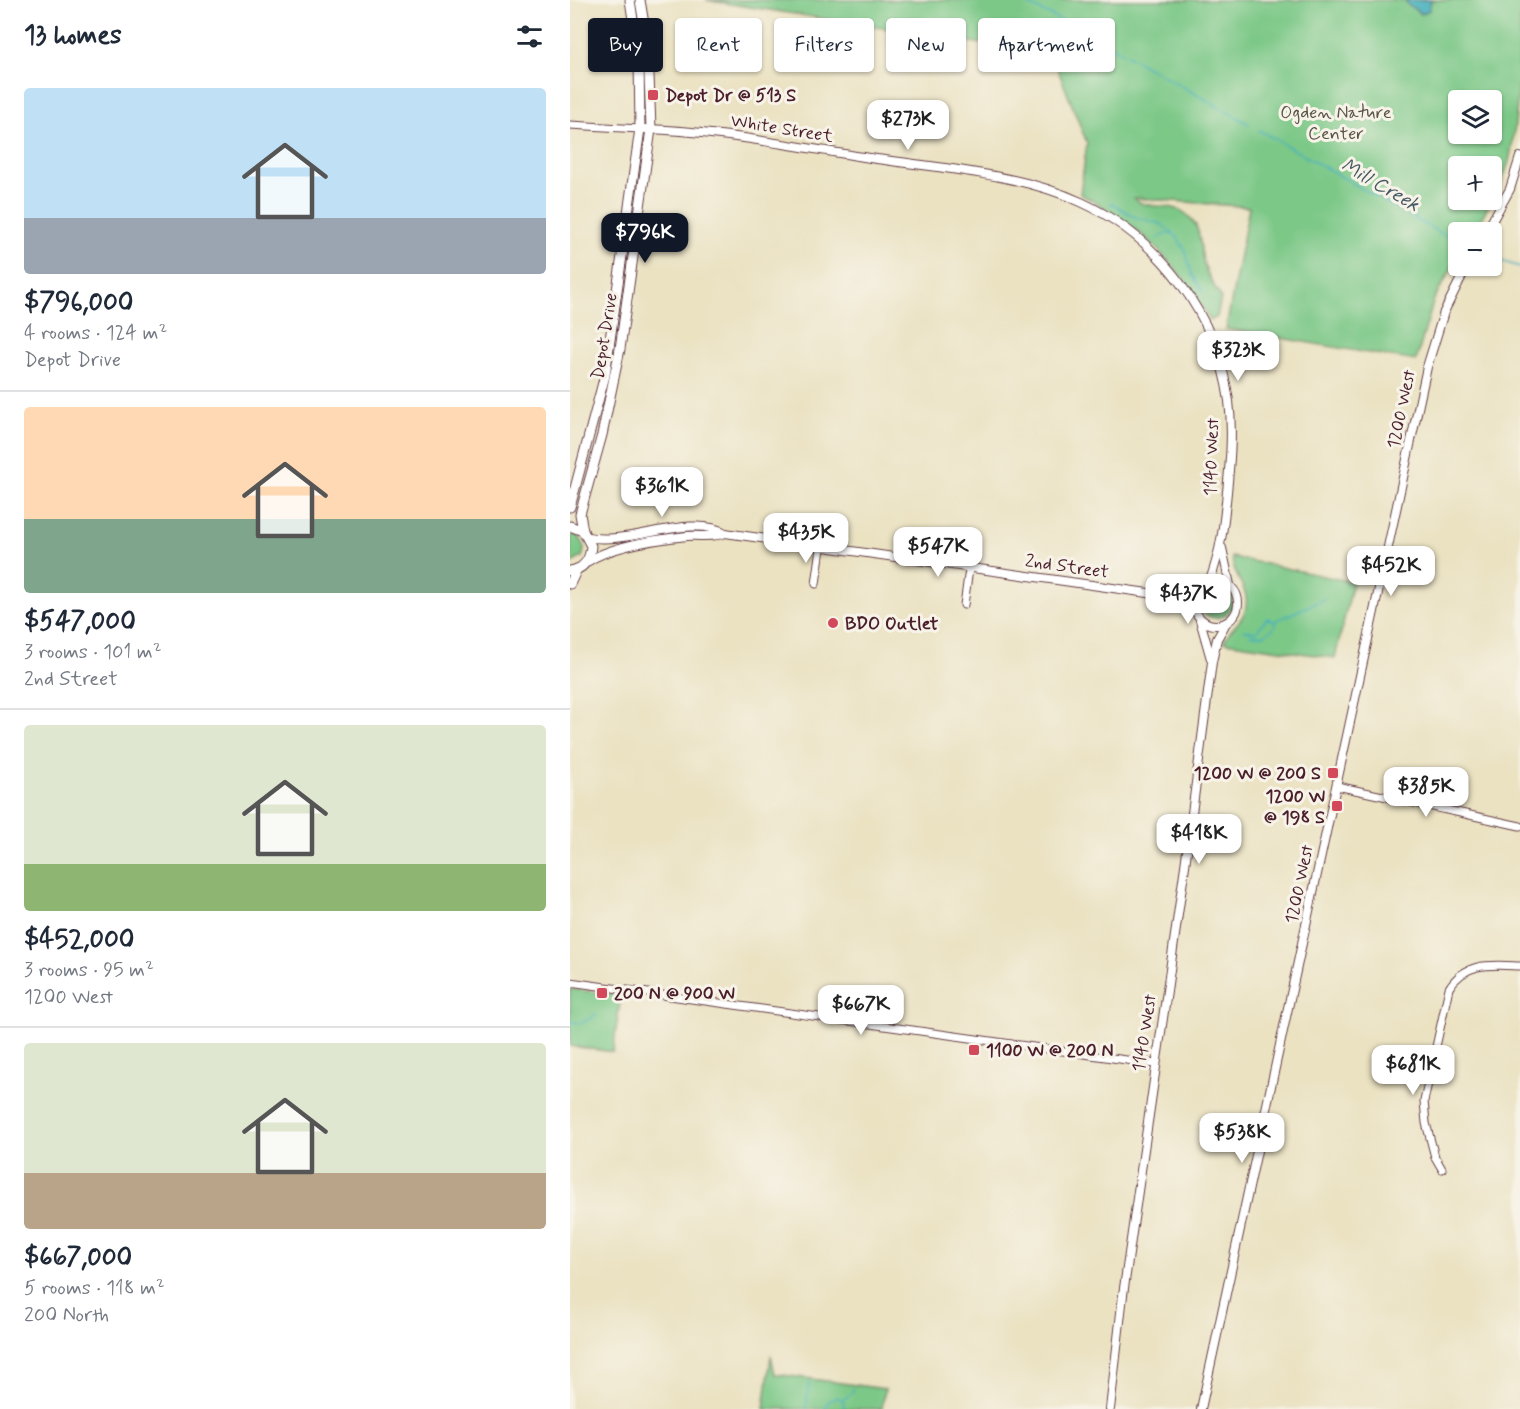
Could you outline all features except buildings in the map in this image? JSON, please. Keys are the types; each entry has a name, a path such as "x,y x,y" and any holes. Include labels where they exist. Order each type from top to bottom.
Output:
{"main road":[{"name":"Depot Drive","path":"570,507 605,375 640,129 639,59 630,0"},
{"name":"Depot Drive","path":"587,562 591,546 580,514 611,396 620,349 651,129 648,48 640,0"},
{"path":"570,526 585,534"},
{"path":"570,584 573,570 587,562"}],"street":[{"name":"White Street","path":"570,125 712,133 1029,183 1082,202 1106,216 1149,248"},
{"path":"1492,222 1510,189 1520,157"},
{"name":"1140 West","path":"1149,248 1174,274 1192,301 1214,344 1223,374 1231,429 1221,545 1210,580"},
{"name":"1200 West","path":"1201,1409 1427,367 1444,312 1462,276"},
{"name":"2nd Street","path":"585,534 606,540 687,528 718,528 725,532 821,548 1155,594 1180,593 1198,588"},
{"name":"2nd Street","path":"587,562 600,553 686,536 718,536 725,532"},
{"name":"1140 West","path":"1221,545 1231,586"},
{"path":"816,584 821,548"},
{"path":"964,605 969,569"},
{"path":"1210,580 1218,580 1231,586 1238,598 1238,606 1232,618 1226,623 1212,625 1198,616 1194,599 1198,588 1210,580"},
{"name":"2nd Street","path":"1155,594 1182,603 1198,616"},
{"name":"1140 West","path":"1198,616 1212,662"},
{"name":"1140 West","path":"1110,1409 1123,1294 1184,875 1212,662 1218,638 1226,623"},
{"path":"1337,786 1520,826"},
{"path":"1442,1169 1435,1157 1426,1123 1424,1101 1449,988 1461,973 1472,967 1520,966"},
{"path":"570,982 1155,1064"}],"green space":[{"name":"Ogden Nature Center","path":"706,0 1520,0 1517,102 1509,162 1502,181 1502,156 1448,156 1448,210 1486,210 1479,222 1448,222 1448,275 1434,299 1416,361 1226,329 1249,207 1134,198 1145,204 1180,210 1196,225 1205,268 1221,297 1217,317 1210,321 1185,281 1155,247 1120,218 1080,194 1087,143 1059,72 1115,72 1115,18 978,18 978,43 966,41 966,18 886,18 886,29 874,27 874,18 819,18"},
{"path":"571,533 581,539 584,549 582,557 570,564"},
{"path":"1232,557 1353,582 1335,658 1224,642 1241,620 1246,603 1244,590 1235,571"},
{"path":"1216,586 1227,591 1232,602 1227,613 1216,618 1205,613 1200,602 1205,591"},
{"path":"570,989 621,995 613,1052 570,1046"},
{"path":"771,1355 775,1374 885,1389 882,1409 764,1409"}],"water":[{"path":"1405,0 1431,0 1429,10 1422,14 1408,5"}],"waterway":[{"name":"Mill Creek","path":"1019,0 1091,35 1249,124"},
{"name":"Mill Creek","path":"1259,130 1448,237"},
{"path":"1111,203 1135,217 1161,224 1177,237 1185,250 1192,274 1203,292"},
{"path":"1157,239 1164,234 1173,234"},
{"name":"Mill Creek","path":"1502,261 1520,267"},
{"path":"1275,621 1326,598"},
{"path":"1244,630 1256,632 1267,618 1275,622 1274,628 1264,635 1250,635"},
{"path":"570,1022 582,1023 597,1014"},
{"path":"806,1409 809,1383"},
{"path":"844,1399 852,1393 853,1389"},
{"path":"824,1409 829,1401 837,1397 843,1400 844,1409"}],"place":[{"name":"Depot Dr @ 513 S","path":"653,95"},
{"name":"BDO Outlet","path":"833,623"},
{"name":"1200 W @ 200 S","path":"1333,773"},
{"name":"1200 W @ 198 S","path":"1337,806"},
{"name":"200 N @ 900 W","path":"602,993"},
{"name":"1100 W @ 200 N","path":"974,1050"}]}
